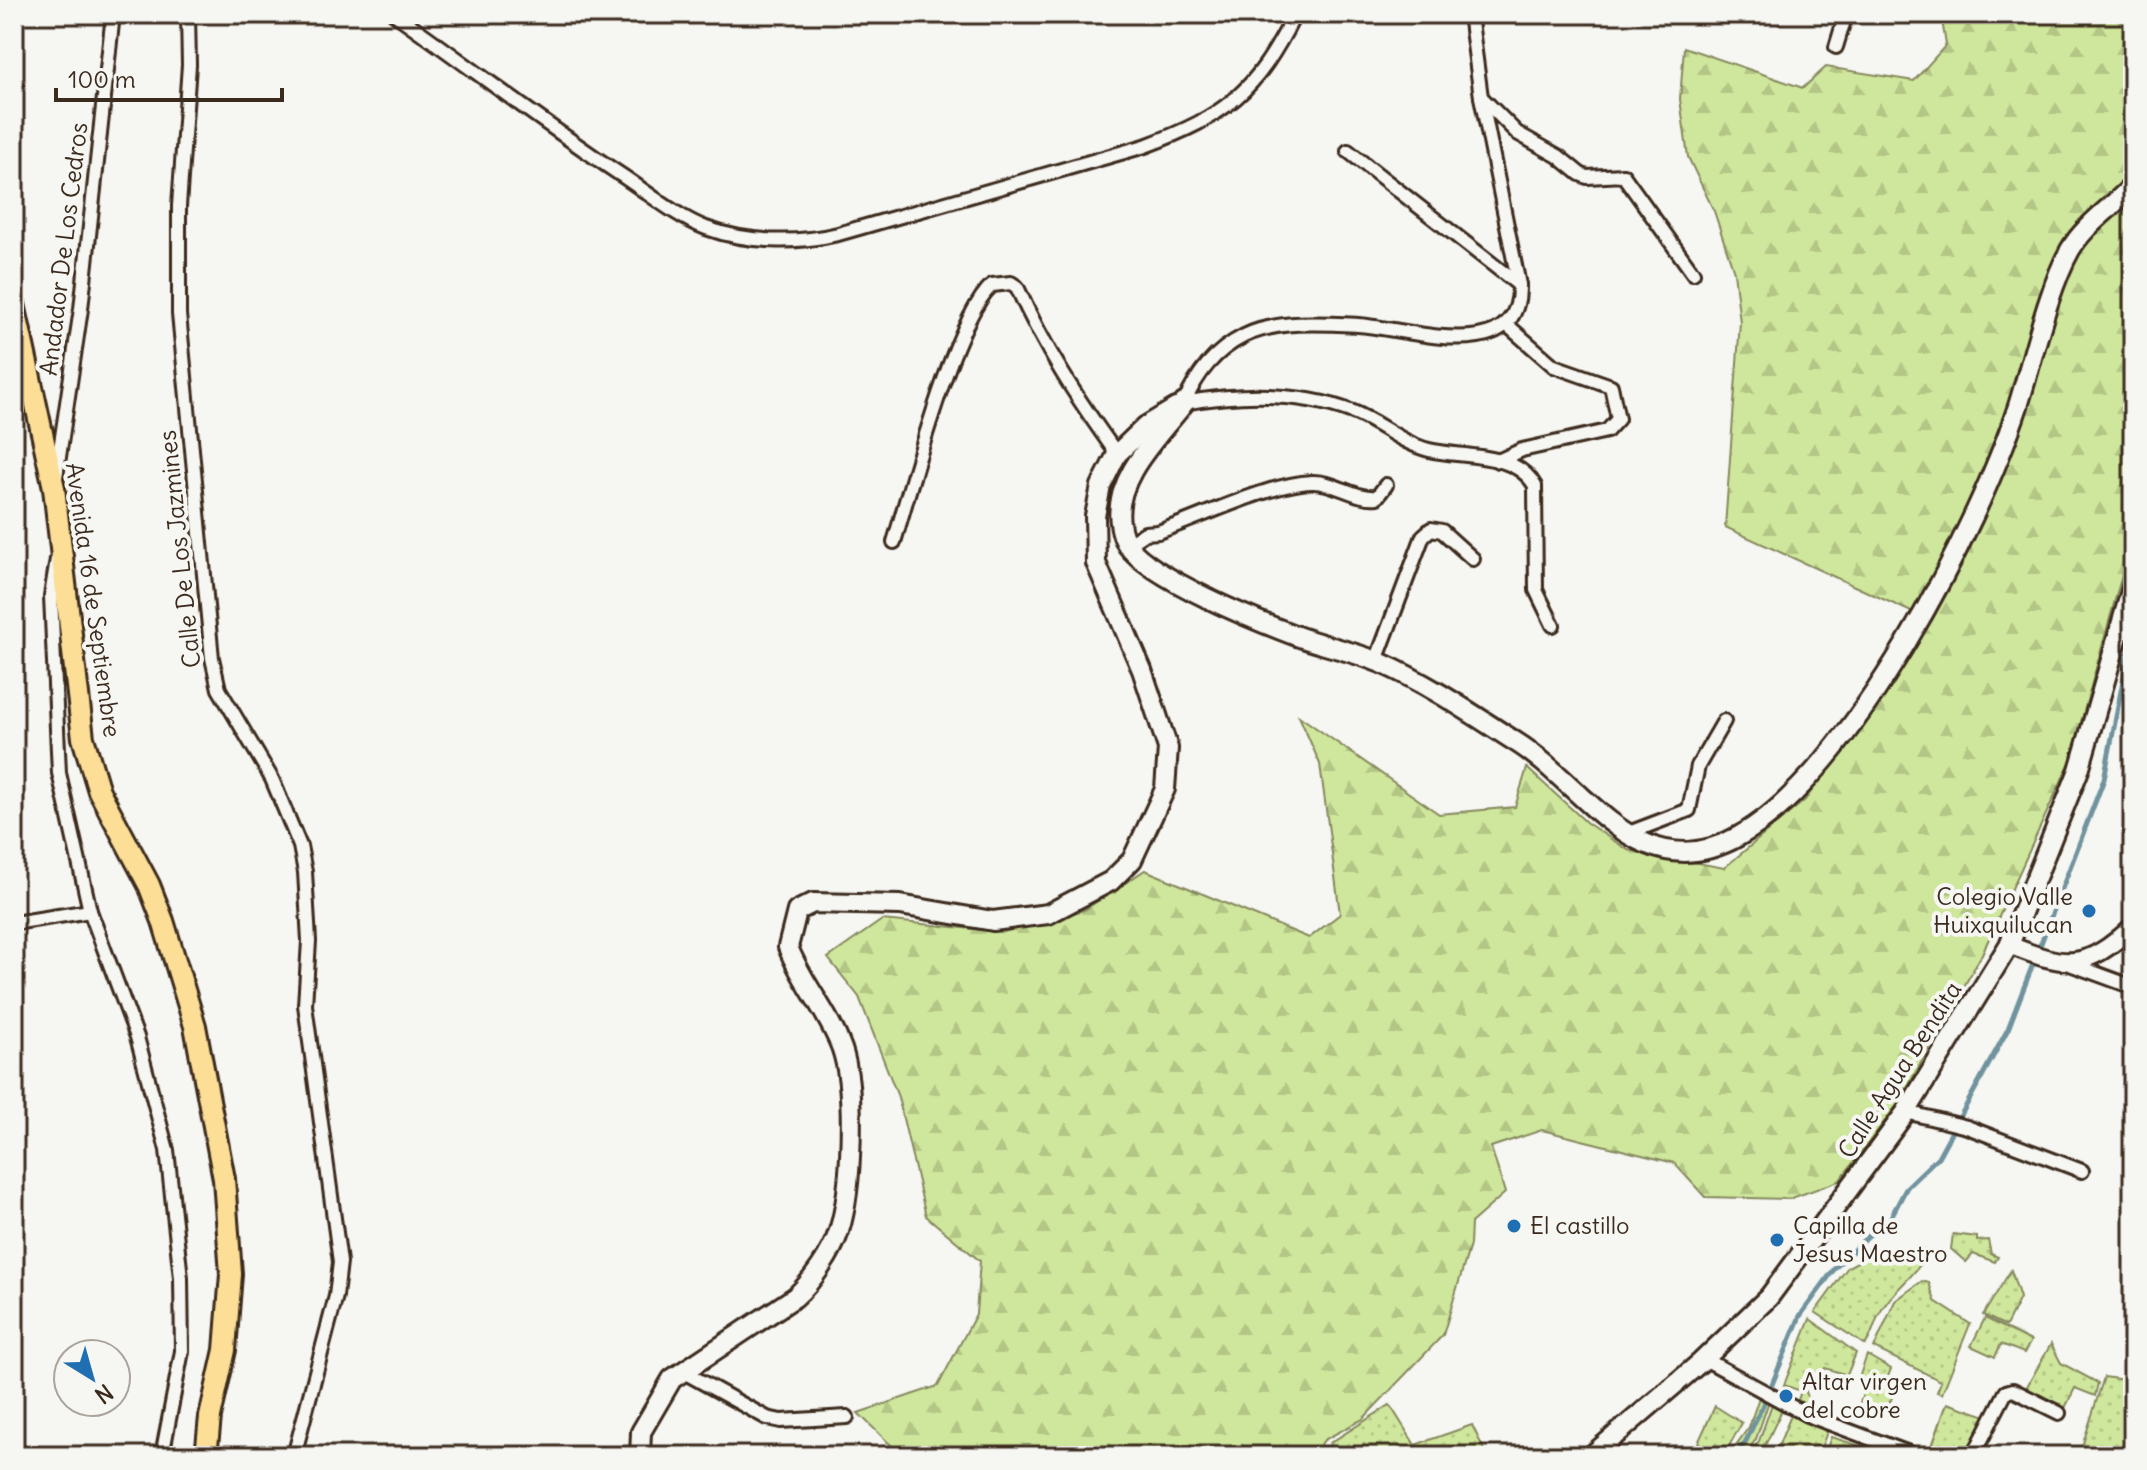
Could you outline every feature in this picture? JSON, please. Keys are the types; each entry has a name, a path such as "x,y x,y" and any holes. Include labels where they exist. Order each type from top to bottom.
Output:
{"main road":[{"path":"1184,403 1132,473 1120,495 1119,519 1127,545 1150,565 1189,588 1296,636 1376,661 1450,699 1532,751 1623,835 1660,849 1712,849 1751,830 1812,776 1916,627 2003,445 2070,249 2133,185"},
{"name":"Avenida 16 de Septiembre","path":"14,304 54,488 83,738 99,791 149,885 163,921 195,1026 224,1179 231,1274 225,1350 210,1417 206,1456"},
{"path":"640,1456 641,1432 672,1379 795,1297 806,1287 839,1231 851,1141 847,1076 842,1050 788,947 797,911 813,903 900,905 993,921 1048,914 1111,881 1132,860 1147,833 1165,789 1168,748 1142,670 1096,563 1095,516 1101,486 1117,454 1146,426 1184,403"},
{"name":"Calle Agua Bendita","path":"1591,1456 1703,1361 1769,1297 1906,1112 2009,945 2079,770 2133,584"}],"street":[{"name":"Andador De Los Cedros","path":"54,488 81,309 113,14"},
{"name":"Calle De Los Jazmines","path":"188,14 189,65 179,206 179,314 212,658 219,689 272,779 300,846 305,872 309,941 305,1005 340,1248 336,1296 294,1456"},
{"path":"395,14 563,136 679,213 705,227 727,234 782,241 809,241 838,234 1145,146 1190,129 1211,119 1264,71 1295,14"},
{"path":"1184,403 1196,377 1221,350 1246,335 1275,326 1359,325 1461,338 1483,337 1506,324 1518,306 1519,285 1481,97 1470,14"},
{"path":"1836,47 1846,14"},
{"path":"1481,97 1524,139 1558,156 1580,174 1623,175 1693,273"},
{"path":"1348,151 1519,285"},
{"path":"894,542 952,359 974,309 992,285 1011,283 1017,287 1040,339 1117,454"},
{"path":"1498,461 1522,450 1607,431 1618,419 1614,391 1607,383 1554,366 1506,324"},
{"path":"1184,403 1224,396 1319,401 1353,412 1427,449 1498,461 1530,477 1535,486 1536,590 1553,625"},
{"path":"1127,545 1145,533 1158,532 1290,484 1315,482 1370,498 1377,497 1386,485"},
{"path":"1376,661 1423,536 1431,529 1442,531 1473,559"},
{"path":"61,545 51,596 59,773 90,911 137,1037 167,1150 181,1278 182,1351 162,1456"},
{"path":"1623,835 1689,810 1698,766 1724,721"},
{"path":"14,923 90,911"},
{"path":"2070,964 2103,950 2133,926"},
{"path":"2009,945 2051,962 2070,964 2133,987"},
{"path":"1906,1112 1967,1127 2082,1171"},
{"path":"1712,1363 1807,1415 1917,1456 1931,1456"},
{"path":"682,1371 767,1418 781,1421 847,1417"},
{"path":"1973,1456 2006,1392 2018,1392 2059,1413"}],"green space":[{"path":"1941,14 2133,14 2133,535 2070,762 1981,956 1898,1104 1839,1181 1789,1199 1705,1197 1674,1163 1542,1130 1491,1147 1505,1193 1471,1223 1470,1245 1443,1335 1363,1419 1324,1440 1313,1456 902,1456 858,1413 938,1386 976,1314 980,1261 926,1216 898,1097 859,997 828,958 882,920 1004,932 1084,910 1145,870 1309,938 1340,914 1320,764 1299,716 1439,814 1515,807 1527,768 1587,823 1628,850 1724,868 1805,800 1888,686 1929,620 1725,527 1740,322 1734,272 1714,211 1688,157 1680,99 1684,47 1803,88 1826,67 1914,81 1946,45"},
{"path":"1953,1234 1977,1237 1977,1241 1988,1240 1991,1254 1998,1257 1995,1262 1973,1254 1966,1262 1951,1249"},
{"path":"1881,1249 1885,1259 1921,1249 1928,1251 1918,1268 1887,1303 1865,1345 1815,1312 1848,1267"},
{"path":"2011,1270 2020,1298 2006,1326 1983,1315"},
{"path":"1922,1281 1929,1283 1935,1301 1970,1324 1942,1394 1937,1392 1941,1382 1874,1348 1895,1301"},
{"path":"1985,1318 2031,1341 2024,1353 2001,1344 1995,1357 1971,1346"},
{"path":"1810,1319 1856,1353 1847,1375 1825,1368 1820,1377 1802,1381 1812,1408 1798,1400 1801,1391 1784,1385"},
{"path":"2051,1344 2061,1363 2098,1383 2095,1396 2075,1388 2063,1412 2025,1390"},
{"path":"1867,1355 1891,1369 1887,1379 1896,1389 1883,1417 1855,1417 1866,1385 1859,1378"},
{"path":"2104,1377 2133,1381 2133,1456 2079,1456"},
{"path":"1759,1397 1769,1401 1756,1439 1744,1456 1728,1456 1749,1427"},
{"path":"1947,1403 1990,1417 1969,1456 1955,1456 1932,1446"},
{"path":"1772,1404 1782,1410 1760,1456 1748,1456 1759,1441"},
{"path":"1390,1405 1415,1445 1472,1425 1487,1456 1327,1456 1330,1443"},
{"path":"1715,1406 1742,1423 1723,1456 1692,1456"},
{"path":"1792,1413 1827,1432 1818,1456 1774,1456"},
{"path":"1831,1437 1863,1447 1861,1456 1824,1456"}],"waterway":[{"path":"1735,1456 1746,1441 1768,1394 1800,1316 1835,1268 1869,1235 1886,1226 1907,1187 1938,1157 2008,1029 2104,779 2133,629"}],"place":[{"name":"Colegio Valle Huixquilucan","path":"2089,911"},
{"name":"El castillo","path":"1514,1226"},
{"name":"Capilla de Jesus Maestro","path":"1777,1240"},
{"name":"Altar virgen del cobre","path":"1786,1396"}]}
